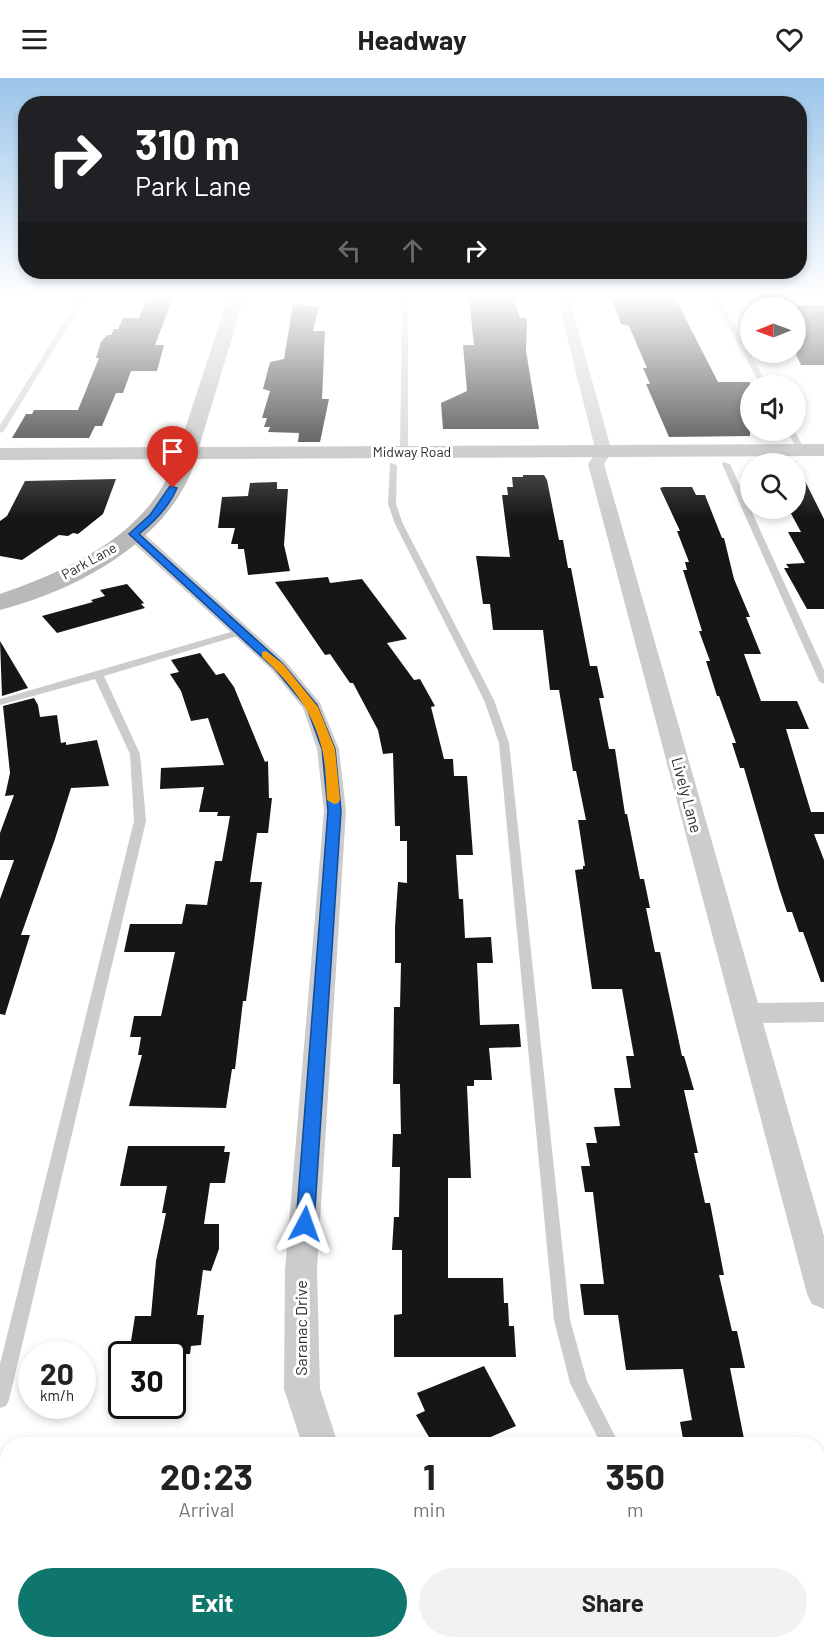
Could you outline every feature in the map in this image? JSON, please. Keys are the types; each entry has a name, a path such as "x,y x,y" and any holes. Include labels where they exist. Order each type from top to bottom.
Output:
{"main road":[{"name":"Park Lane","path":"0,602 57,579 93,561 134,534 154,517 168,499 184,460 212,371"},
{"name":"Midway Road","path":"806,455 824,450"},
{"name":"Midway Road","path":"0,454 184,460"},
{"name":"Midway Road","path":"0,467 184,460 740,457"},
{"name":"Midway Road","path":"600,458 740,464"},
{"name":"Midway Road","path":"806,459 824,464"}],"street":[{"name":"Lively Lane","path":"580,371 600,458 824,1294"},
{"name":"Saranac Drive","path":"134,534 279,666 313,707 328,749 335,811 301,1270 302,1389 318,1437"},
{"path":"747,1013 824,1012"}],"lane":[{"path":"0,431 37,371"},
{"path":"402,371 399,459 392,504 399,524 489,700 504,743 562,1320 579,1383 606,1437"},
{"path":"726,464 824,681"},
{"path":"0,702 241,632"},
{"path":"0,1400 140,821 135,754 98,675"}],"building":[{"path":"94,371 131,371 123,393 116,393 102,426 95,426 89,438 12,438 26,414 32,414 34,410 78,410"},
{"path":"268,371 323,371 322,399 329,399 320,442 298,442 299,433 268,432 270,427 264,427 267,418 262,418 270,391 263,389"},
{"path":"465,371 529,371 539,429 443,429 441,403 467,391"},
{"path":"644,371 713,371 718,382 740,382 740,436 669,437 646,384 650,384"},
{"path":"523,475 544,475 547,480 559,540 563,540 568,568 571,568 590,666 597,666 604,698 599,698 609,749 615,749 625,814 627,814 640,879 644,879 650,908 646,908 655,952 660,952 682,1056 684,1056 694,1090 684,1090 698,1153 694,1153 705,1203 710,1203 724,1275 719,1275 732,1331 737,1331 745,1368 730,1368 744,1437 683,1437 680,1422 692,1420 683,1369 626,1370 618,1315 584,1315 580,1284 604,1284 593,1192 585,1192 581,1166 590,1166 586,1143 597,1143 594,1127 620,1126 614,1088 631,1088 626,1056 634,1056 622,989 592,989 575,870 583,869 585,866 578,820 586,820 576,771 573,771 559,690 550,690 543,630 493,630 490,604 483,604 476,556 510,557 502,495 508,495 507,487 513,487 512,477 523,477"},
{"path":"116,479 103,514 78,534 59,535 22,560 0,556 0,521 7,516 25,481"},
{"path":"277,482 277,489 288,489 284,545 290,571 248,575 244,549 238,549 238,544 231,544 235,528 218,528 222,497 248,496 250,483"},
{"path":"806,483 824,519 824,609 807,609 784,568 789,568 786,564 805,563 788,532 801,532 794,519 806,519"},
{"path":"692,487 696,495 705,495 722,538 724,538 734,579 750,617 746,617 761,654 744,654 761,701 797,701 809,729 786,729 811,812 824,812 824,834 814,834 824,860 824,982 821,982 803,932 799,932 792,912 787,912 779,888 744,768 740,768 732,743 736,743 706,661 710,661 699,631 702,631 683,570 687,570 685,562 689,562 677,531 680,531 660,488"},
{"path":"328,577 330,583 362,579 407,639 387,643 414,680 420,679 435,706 431,707 444,759 453,759 454,776 467,776 473,855 456,855 459,899 463,899 465,938 491,937 493,963 477,963 480,1025 519,1024 521,1047 489,1048 492,1080 474,1080 474,1086 467,1086 471,1178 448,1178 448,1278 503,1278 504,1303 508,1303 509,1326 514,1326 516,1357 394,1357 394,1315 402,1314 402,1250 392,1250 394,1217 399,1217 400,1167 392,1167 393,1134 401,1134 400,1084 393,1084 394,1007 400,1007 401,963 395,963 395,927 398,882 407,883 407,841 400,841 400,826 395,826 393,753 383,754 378,730 353,683 350,683 330,654 325,655 275,582"},
{"path":"127,584 144,603 141,604 145,608 57,633 42,616 93,602 91,600 105,596 100,590"},
{"path":"0,641 28,688 2,696"},
{"path":"200,653 216,675 224,673 234,687 265,762 268,761 269,798 272,798 268,833 257,833 250,882 262,882 246,1001 243,1001 235,1069 232,1069 226,1108 129,1106 142,1055 138,1055 141,1037 130,1037 134,1016 161,1016 175,952 124,952 130,924 182,924 186,904 207,905 215,861 222,861 230,816 217,816 218,812 199,812 204,787 160,789 161,768 224,765 208,718 191,721 181,691 170,674 179,672 171,660"},
{"path":"34,698 40,717 57,715 61,743 66,742 66,745 97,740 109,786 71,788 21,935 30,935 5,1015 0,1014 0,899 14,860 0,860 0,833 14,795 5,796 10,773 3,706"},
{"path":"128,1146 225,1146 224,1152 230,1152 225,1183 210,1183 204,1224 219,1224 219,1249 211,1271 203,1270 197,1315 204,1315 201,1345 191,1346 190,1354 186,1354 186,1341 131,1341 135,1316 151,1316 156,1261 166,1213 162,1213 167,1186 120,1186"},
{"path":"484,1366 516,1426 491,1437 429,1437 416,1415 425,1411 417,1393"}],"slow traffic":[{"path":"266,654 313,707 328,749 334,800"}],"route":[{"path":"173,488 168,499 154,517 134,534 279,666 313,707 328,749 335,811 305,1224"}]}
